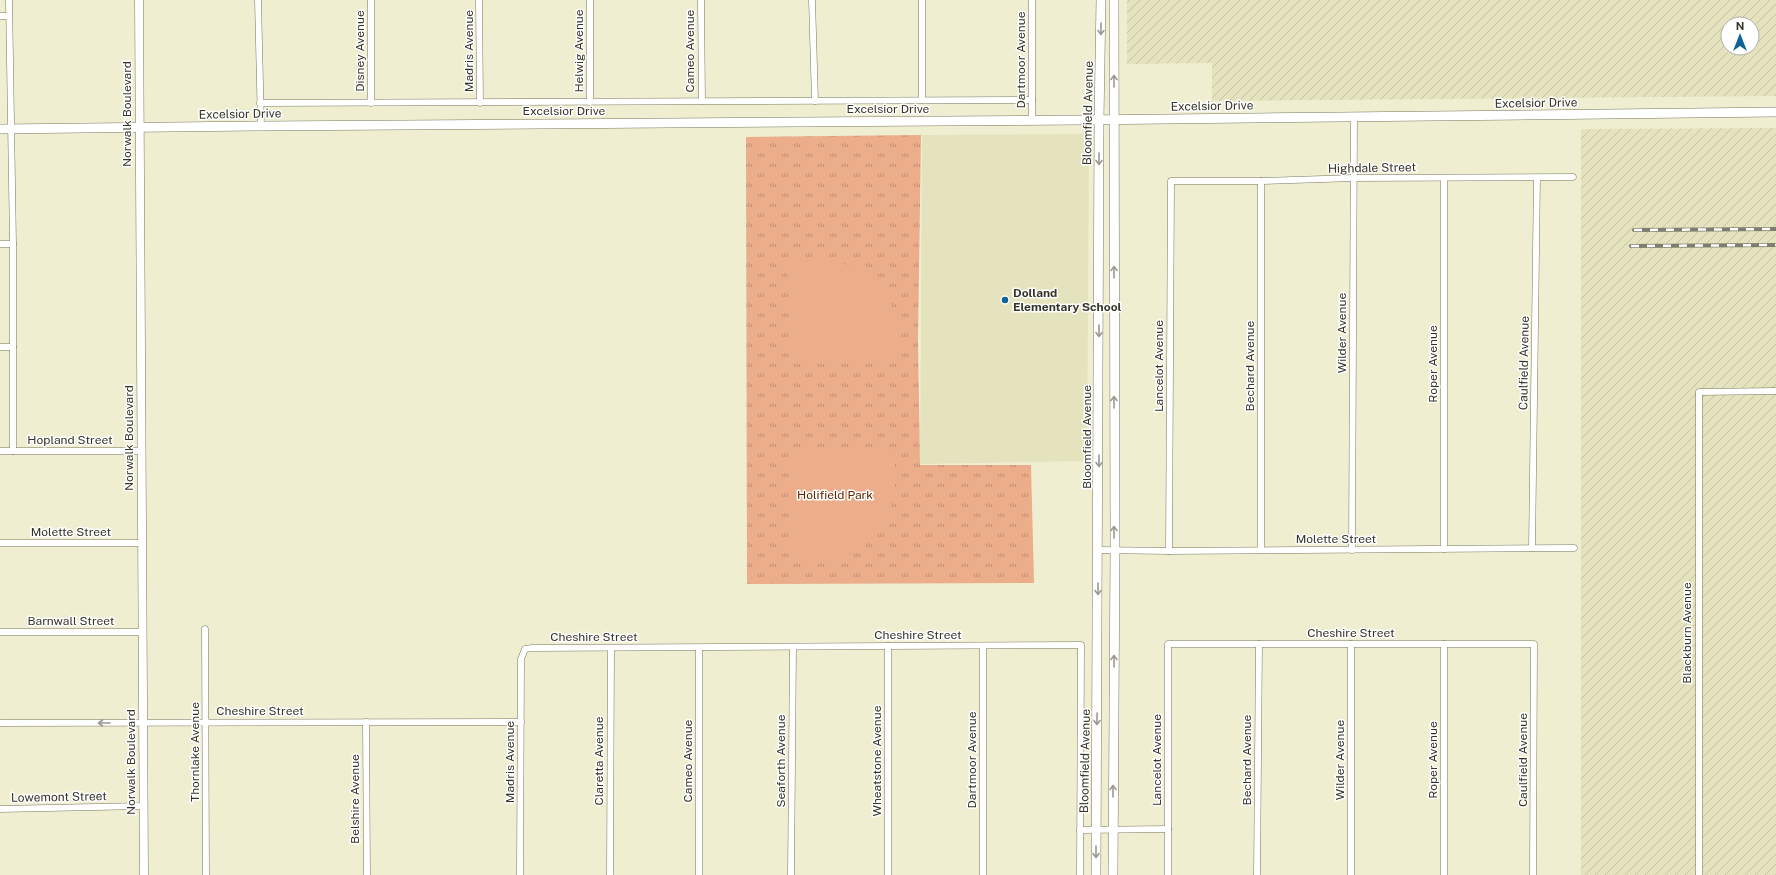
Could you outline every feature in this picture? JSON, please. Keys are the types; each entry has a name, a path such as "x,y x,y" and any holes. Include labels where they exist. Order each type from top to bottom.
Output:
{"main road":[{"name":"Bloomfield Avenue","path":"1096,875 1099,120 1101,0"},
{"name":"Bloomfield Avenue","path":"1112,875 1114,550 1114,0"},
{"name":"Excelsior Drive","path":"0,129 1113,120 1776,112"}],"street":[{"path":"9,0 13,244 13,451"},
{"name":"Norwalk Boulevard","path":"139,0 138,128 144,875"},
{"path":"258,0 261,126"},
{"name":"Disney Avenue","path":"371,0 371,103"},
{"name":"Madris Avenue","path":"480,0 480,103"},
{"name":"Helwig Avenue","path":"590,0 590,102"},
{"name":"Cameo Avenue","path":"701,0 702,101"},
{"path":"812,0 814,101"},
{"path":"922,0 922,100"},
{"name":"Dartmoor Avenue","path":"1032,0 1032,120"},
{"path":"0,16 9,16"},
{"name":"Excelsior Drive","path":"260,103 1032,100"},
{"name":"Wilder Avenue","path":"1352,550 1354,117"},
{"name":"Highdale Street","path":"1171,181 1573,177"},
{"name":"Roper Avenue","path":"1444,178 1444,549"},
{"name":"Caulfield Avenue","path":"1532,548 1537,178"},
{"name":"Lancelot Avenue","path":"1168,551 1171,181"},
{"name":"Bechard Avenue","path":"1261,550 1262,181"},
{"path":"0,244 13,244"},
{"path":"0,347 13,347"},
{"name":"Blackburn Avenue","path":"1699,875 1698,392 1776,391"},
{"name":"Hopland Street","path":"0,451 141,450"},
{"name":"Molette Street","path":"0,543 141,543"},
{"name":"Molette Street","path":"1098,550 1168,551 1574,548"},
{"name":"Thornlake Avenue","path":"205,629 206,875"},
{"name":"Barnwall Street","path":"0,632 142,632"},
{"name":"Lancelot Avenue","path":"1168,644 1168,875"},
{"name":"Cheshire Street","path":"1168,644 1534,644"},
{"name":"Bechard Avenue","path":"1257,875 1258,644"},
{"name":"Wilder Avenue","path":"1351,644 1351,875"},
{"name":"Roper Avenue","path":"1444,644 1444,875"},
{"name":"Caulfield Avenue","path":"1533,875 1534,644"},
{"name":"Cheshire Street","path":"525,649 1081,645 1080,875"},
{"name":"Wheatstone Avenue","path":"888,646 888,875"},
{"name":"Dartmoor Avenue","path":"983,875 984,646"},
{"name":"Seaforth Avenue","path":"791,875 793,647"},
{"name":"Claretta Avenue","path":"610,875 611,648"},
{"name":"Cameo Avenue","path":"699,648 699,875"},
{"name":"Madris Avenue","path":"520,875 521,659 525,649"},
{"name":"Belshire Avenue","path":"366,722 367,875"},
{"name":"Cheshire Street","path":"0,723 521,722"},
{"name":"Lowemont Street","path":"0,809 143,806"},
{"path":"1080,830 1168,829"}],"shaded area":[{"path":"1127,0 1776,0 1776,96 1212,101 1212,63 1127,64"},
{"path":"1776,128 1776,875 1581,875 1581,129"},
{"name":"Dolland Elementary School","path":"1084,134 1089,139 1087,461 920,464 922,135"}],"green space":[{"name":"Holifield Park","path":"921,135 918,341 920,465 1031,465 1034,583 747,584 746,137"},
{"path":"787,260 831,261 849,265 869,275 885,294 896,313 899,338 899,363 791,364"},
{"path":"894,448 895,481 893,502 879,531 858,550 846,555 819,562 790,563 790,451"}],"railway":[{"path":"1634,230 1776,229"},
{"path":"1631,246 1776,245"}],"place":[{"name":"Dolland Elementary School","path":"1005,300"}]}
